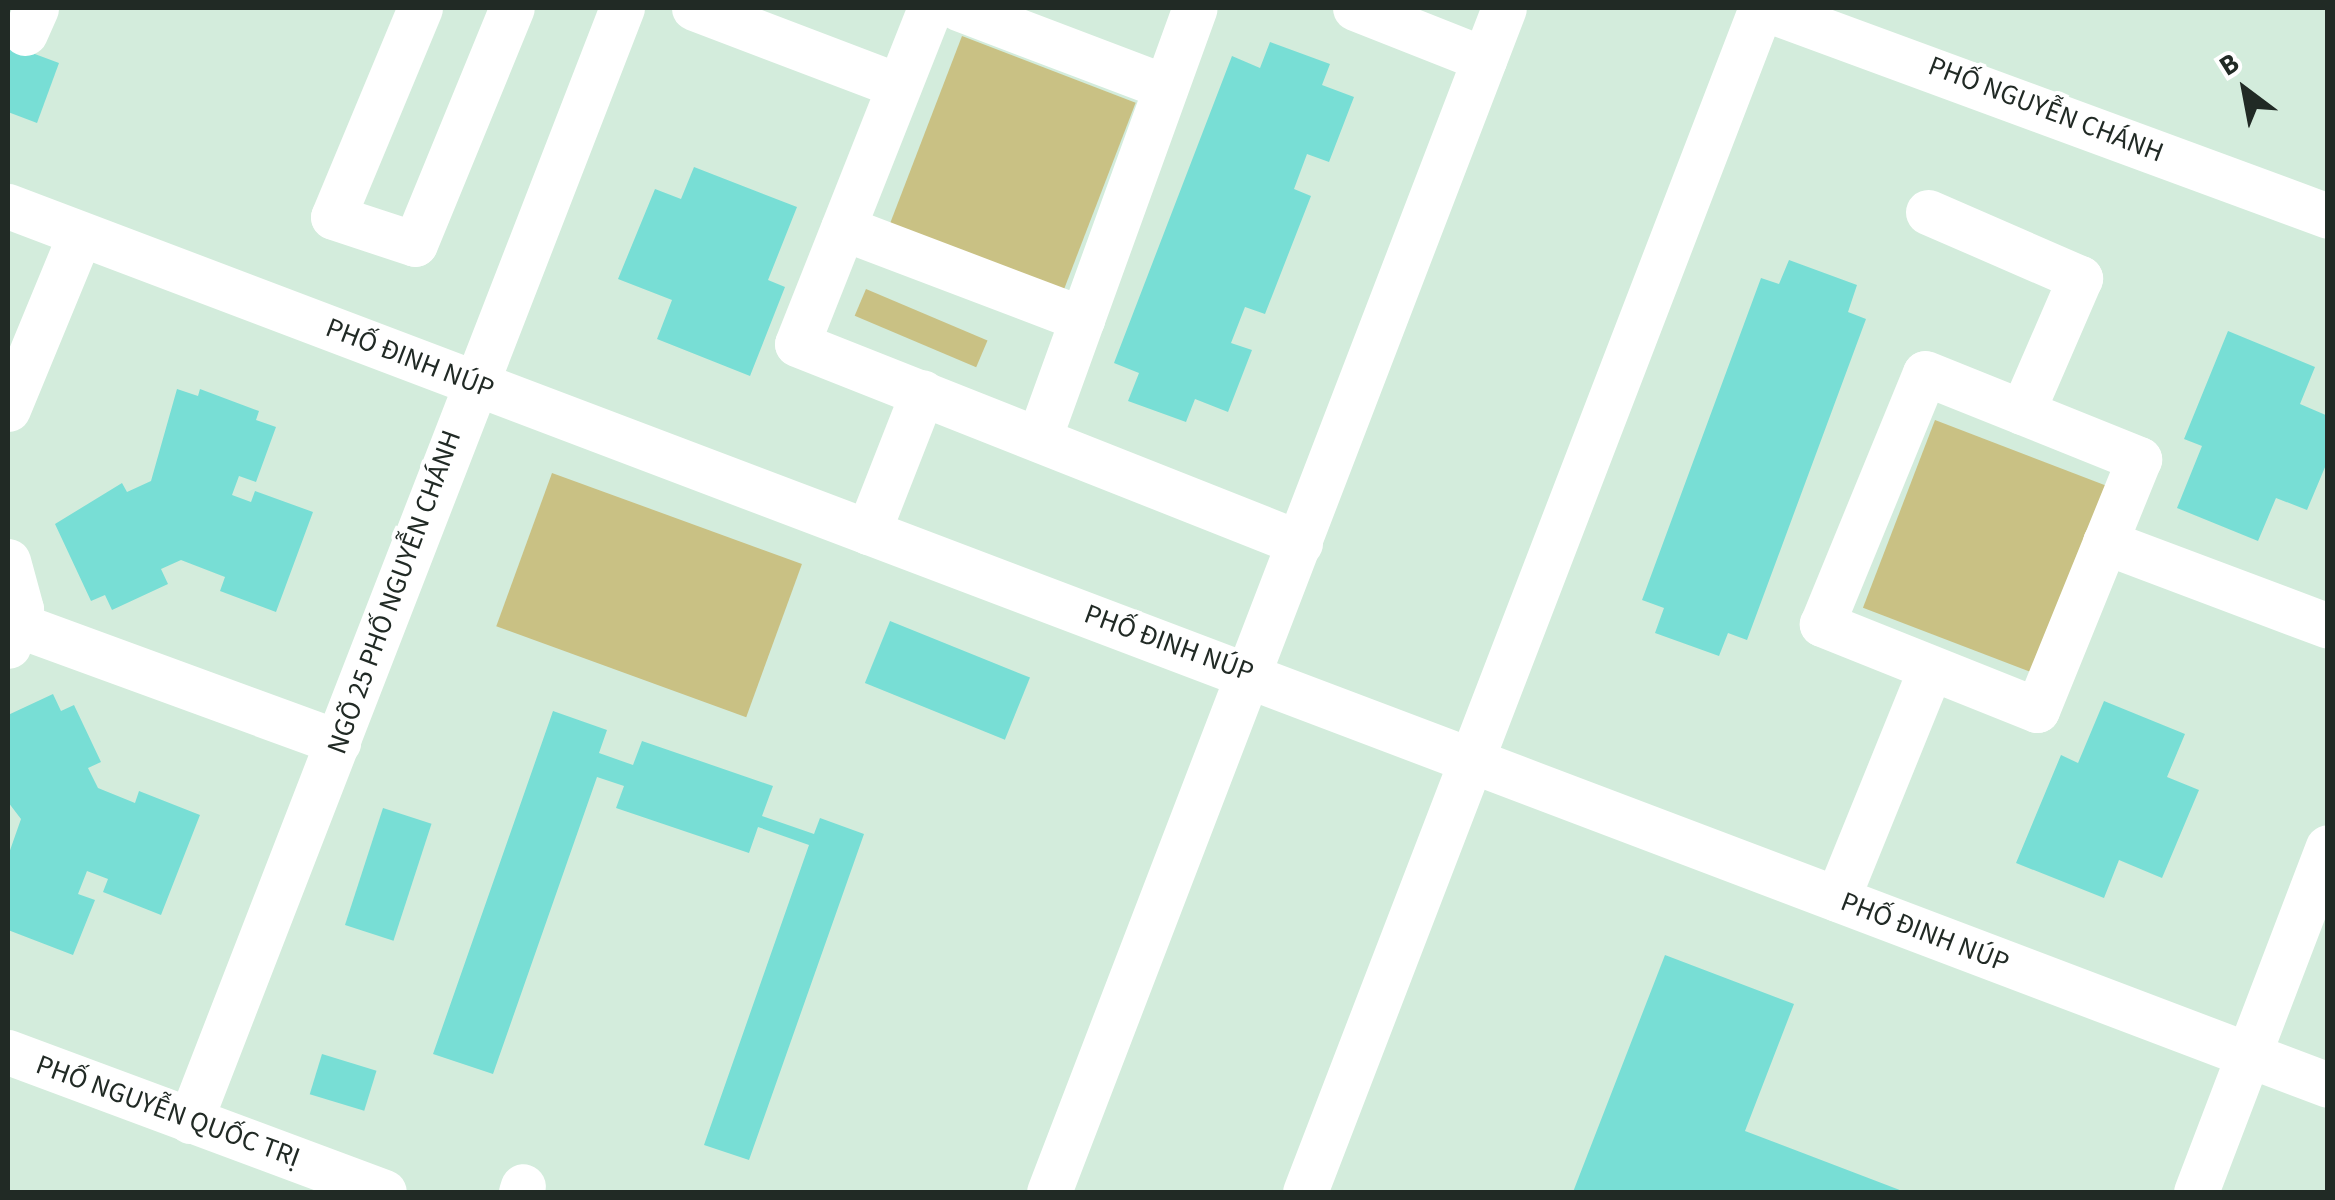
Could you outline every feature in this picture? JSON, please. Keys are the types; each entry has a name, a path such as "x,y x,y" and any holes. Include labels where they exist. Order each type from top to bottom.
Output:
{"street":[{"path":"420,8 333,218 415,244 512,8"},
{"name":"NGÕ 25 PHỐ NGUYỄN CHÁNH","path":"190,1121 473,382 622,8"},
{"path":"694,8 900,86"},
{"path":"930,8 797,344 1300,543"},
{"path":"958,8 1166,87"},
{"path":"1039,438 1195,8"},
{"path":"1356,8 1484,59"},
{"path":"1048,1192 1254,674 1504,8"},
{"path":"1305,1192 1762,8"},
{"name":"PHỐ NGUYỄN CHÁNH","path":"1762,8 2328,216"},
{"name":"PHỐ ĐINH NÚP","path":"8,206 1474,758 1648,841 1837,898 2328,1085"},
{"path":"1928,212 2080,278 2022,412"},
{"path":"843,228 1082,320"},
{"path":"8,409 80,234"},
{"path":"1924,373 2139,459 2105,542 2037,710 1822,624 1924,373"},
{"path":"868,532 923,392"},
{"path":"2105,542 2328,626"},
{"path":"8,561 20,593 13,636 338,742"},
{"path":"1837,898 1931,668"},
{"path":"2196,1192 2328,847"},
{"name":"PHỐ NGUYỄN QUỐC TRỊ","path":"8,1052 384,1192"}],"shaded area":[{"path":"962,36 1136,103 1063,292 889,226"},
{"path":"866,289 988,341 976,367 855,316"},
{"path":"1935,420 2108,486 2036,674 1863,608"},
{"path":"552,473 802,564 746,717 496,626"}],"building":[{"path":"1270,42 1330,64 1322,85 1354,97 1329,162 1307,154 1294,189 1311,196 1265,314 1245,307 1231,343 1252,350 1228,412 1195,399 1186,422 1128,401 1139,373 1114,363 1232,56 1260,68"},
{"path":"8,44 59,63 37,123 8,112"},
{"path":"694,167 797,207 768,280 785,287 750,376 657,339 672,300 618,279 655,189 681,199"},
{"path":"1789,260 1857,285 1848,312 1866,319 1747,640 1728,633 1719,656 1655,633 1664,608 1642,600 1761,278 1779,284"},
{"path":"2228,331 2315,367 2300,404 2328,416 2328,460 2307,510 2276,498 2258,541 2177,508 2202,446 2184,439"},
{"path":"177,389 198,396 200,389 259,411 256,420 276,427 256,482 239,476 232,495 251,502 255,491 313,512 276,612 220,591 225,577 181,560 161,569 168,584 112,610 105,595 91,601 55,524 122,483 127,492 151,481"},
{"path":"890,621 1030,678 1005,740 865,683"},
{"path":"53,694 61,711 74,705 101,762 88,768 98,788 135,803 139,791 200,815 161,915 103,892 108,879 87,871 78,894 95,900 73,955 8,930 8,856 21,819 8,802 8,715"},
{"path":"2104,701 2185,734 2167,777 2199,790 2162,878 2119,860 2104,898 2016,863 2061,755 2078,763"},
{"path":"553,711 607,730 599,753 633,765 642,741 773,786 762,816 814,834 820,818 864,834 749,1160 704,1145 809,845 758,827 749,853 616,808 624,786 597,777 493,1074 433,1054"},
{"path":"383,808 432,824 393,941 345,925"},
{"path":"1665,955 1794,1004 1745,1131 1905,1192 1573,1192"},
{"path":"322,1054 377,1071 364,1111 310,1094"}]}
